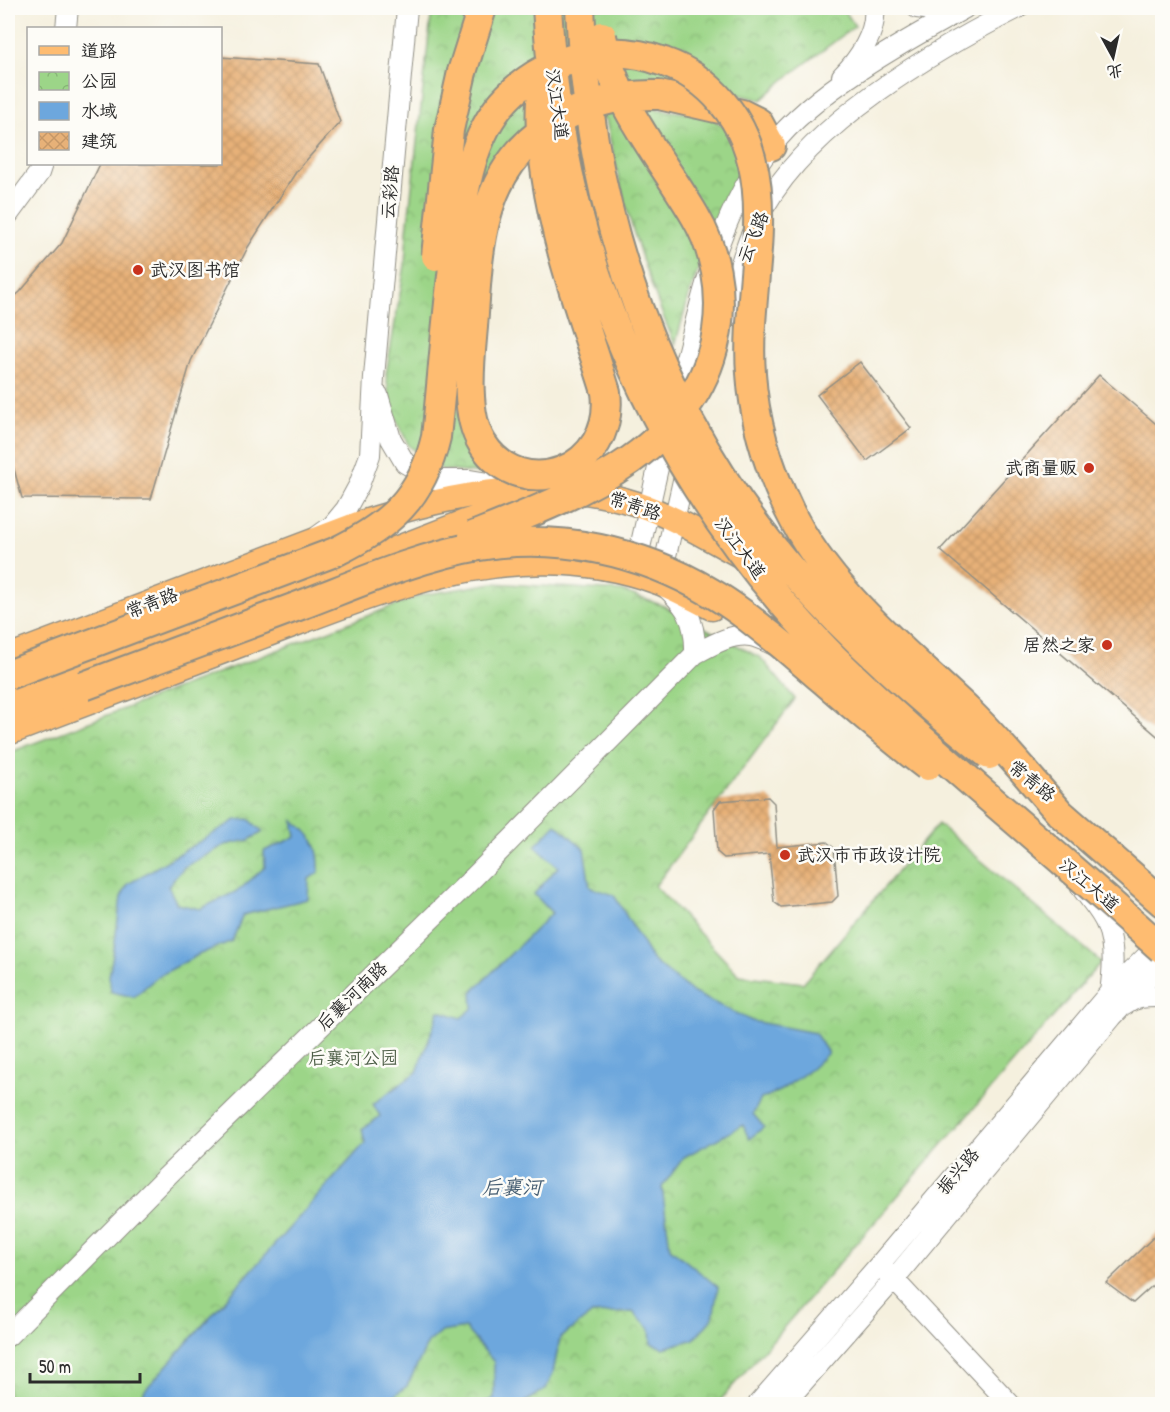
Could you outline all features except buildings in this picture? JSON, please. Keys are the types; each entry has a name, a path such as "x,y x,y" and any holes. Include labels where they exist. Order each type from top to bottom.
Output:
{"highway":[{"path":"436,437 430,396 429,344 444,170 456,96 482,8"},
{"path":"547,8 540,112 541,123 541,134 542,145 548,188 558,241 606,392 608,415 595,447 568,469 551,474 532,475 504,465 490,454 477,434 471,410 472,342 483,230 493,197 519,153 537,135 544,129 558,119 588,104 639,94 659,95 742,114 758,122 771,146"},
{"name":"汉江大道","path":"547,8 560,129 582,228 595,271 626,355 671,444 712,511 738,548 795,617 857,681 1161,952"},
{"name":"汉江大道","path":"580,8 583,59 592,134 610,219 622,260 666,373 714,462 738,500 785,562 853,637 965,736 1060,813 1162,902"},
{"path":"8,716 410,564 563,499 627,464 656,440 672,422 700,383 710,360 716,337 718,286 711,250 696,217 622,100 605,53 599,8"},
{"path":"8,675 299,567 359,540 388,521 411,496 427,468 436,437 452,271 462,203 480,139 498,109 524,83 538,73 555,64 589,54 626,53 675,66 690,75 717,96 745,138 755,170 758,205 750,319 751,373 757,419 763,442 770,466 790,513 816,556 848,595 918,667 971,714 1060,813"},
{"path":"410,564 508,542 543,542 587,546 614,552 665,569 709,591 750,618 889,737 954,786 1026,832"}],"main road":[{"name":"常青路","path":"8,657 396,511 518,489 577,490 608,495 674,519 755,564 809,602 1081,821 1162,894"},
{"path":"8,697 97,665 465,522 544,497 577,490"},
{"path":"8,733 378,593 438,575 485,565 535,562 588,565 634,574 660,582 766,637 811,665 869,708 1161,952"}],"street":[{"path":"66,27 68,8"},
{"name":"云彩路","path":"309,543 332,526 346,509 360,485 370,455 374,377 407,8"},
{"path":"823,97 852,66 872,33 874,8"},
{"path":"917,8 931,8"},
{"name":"云飞路","path":"634,574 669,419 709,272 747,181 771,146 823,97 873,62 965,8"},
{"name":"云飞路","path":"660,582 696,427 736,281 750,236 764,207 780,183 811,147 836,125 881,90 960,39 1017,8"},
{"path":"8,215 39,173 42,165"},
{"path":"374,377 391,439 405,463 435,480 470,480 518,489"},
{"path":"660,582 683,605 688,614 696,636 695,654"},
{"name":"后襄河南路","path":"8,1336 155,1188 472,879 695,654 714,643 732,637 751,636 777,646 811,665"},
{"path":"1081,887 1108,926 1112,948 1110,992"},
{"name":"振兴路","path":"758,1404 1110,992 1161,952"},
{"name":"振兴路","path":"784,1404 894,1279 1112,1017 1161,952"},
{"name":"振兴路","path":"1112,1017 1130,1002 1147,996 1162,997"},
{"path":"879,1265 1010,1404"}],"green space":[{"path":"432,8 843,8 855,26 786,78 761,100 659,76 656,109 709,116 728,130 740,160 736,186 719,216 691,289 675,345 634,234 606,119 532,129 511,140 477,193 455,367 459,432 486,474 443,470 409,446 391,408 386,374 405,265"},
{"name":"后襄河公园","path":"493,583 622,591 664,606 761,658 795,699 655,886 739,975 803,983 938,824 1101,962 717,1404 8,1404 8,753 422,595"}],"water":[{"path":"249,819 263,832 249,840 225,845 184,867 168,886 177,904 200,909 239,890 265,867 264,851 296,837 293,820 310,836 318,855 319,872 309,879 308,899 243,915 232,941 198,955 157,977 134,997 111,992 109,976 121,897 128,884 236,820"},
{"name":"后襄河","path":"556,824 584,849 590,887 614,895 653,961 694,993 752,1021 815,1033 828,1053 811,1069 781,1090 761,1099 753,1114 764,1127 749,1139 743,1125 684,1157 662,1187 670,1248 718,1287 713,1318 694,1339 664,1348 651,1344 650,1329 633,1312 592,1314 560,1338 553,1373 546,1389 522,1404 483,1404 494,1398 494,1362 465,1328 441,1332 428,1343 407,1386 383,1404 144,1404 144,1391 365,1143 362,1129 380,1116 373,1104 417,1072 439,1011 461,1018 473,1008 472,992 552,913 534,894 558,867 535,846"}],"place":[{"name":"武汉图书馆","path":"138,270"},
{"name":"武商量贩","path":"1089,468"},
{"name":"居然之家","path":"1107,645"},
{"name":"武汉市市政设计院","path":"785,855"}]}
